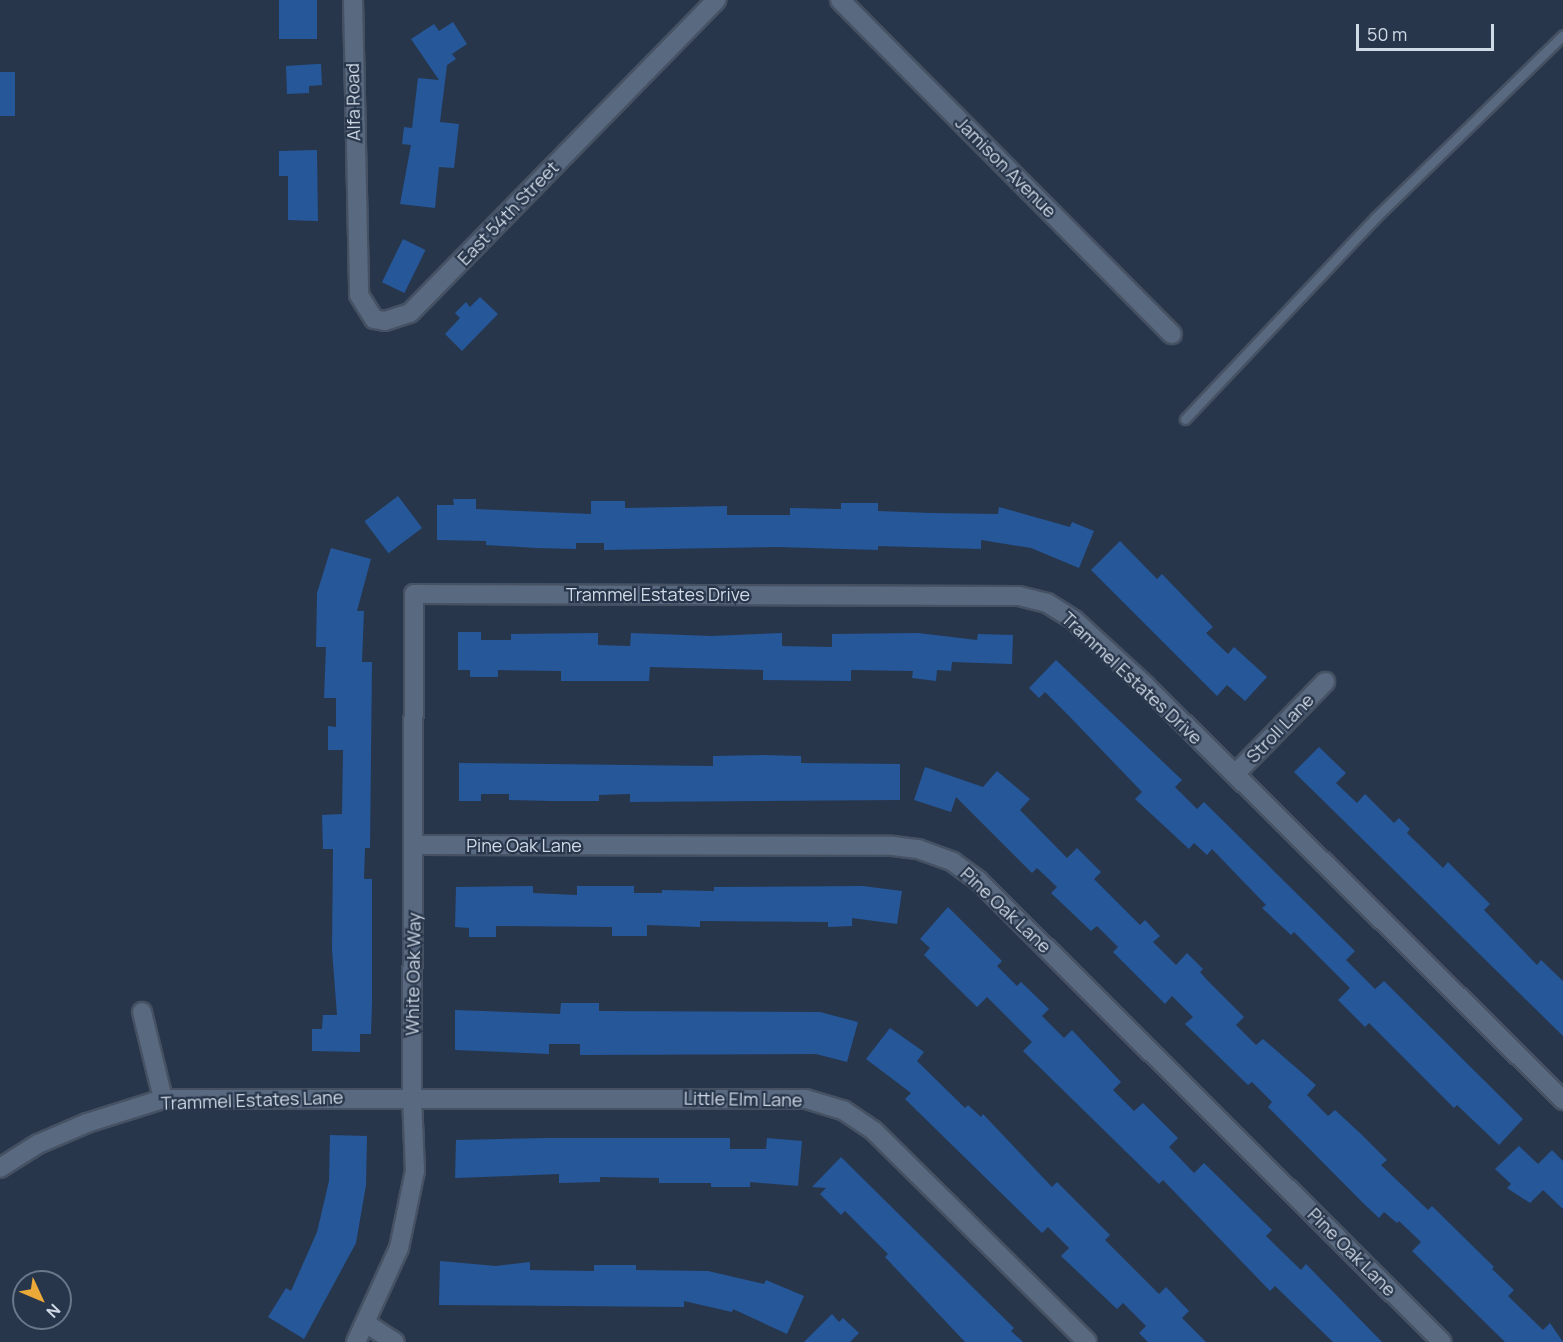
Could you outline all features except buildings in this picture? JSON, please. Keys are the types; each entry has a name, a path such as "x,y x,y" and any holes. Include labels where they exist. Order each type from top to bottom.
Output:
{"street":[{"name":"Alfa Road","path":"353,0 356,203"},
{"name":"East 54th Street","path":"356,203 359,295 374,319 399,319 410,313 717,0"},
{"name":"Jamison Avenue","path":"840,0 1172,334"},
{"name":"Trammel Estates Drive","path":"414,594 1033,599 1074,620 1235,774 1563,1100"},
{"name":"White Oak Way","path":"356,1342 367,1324 399,1248 410,1207 415,1172 412,1097 414,594"},
{"name":"Stroll Lane","path":"1235,774 1325,682"},
{"name":"Pine Oak Lane","path":"414,845 893,846 918,849 953,862 980,881 1442,1342"},
{"path":"142,1012 163,1099"},
{"name":"Trammel Estates Lane","path":"0,1168 39,1144 87,1123 163,1099 412,1097"},
{"name":"Little Elm Lane","path":"412,1097 782,1098 806,1100 843,1110 888,1144 1087,1342"},
{"path":"367,1324 395,1342"}],"lane":[{"path":"1185,419 1375,218 1563,35"}]}
